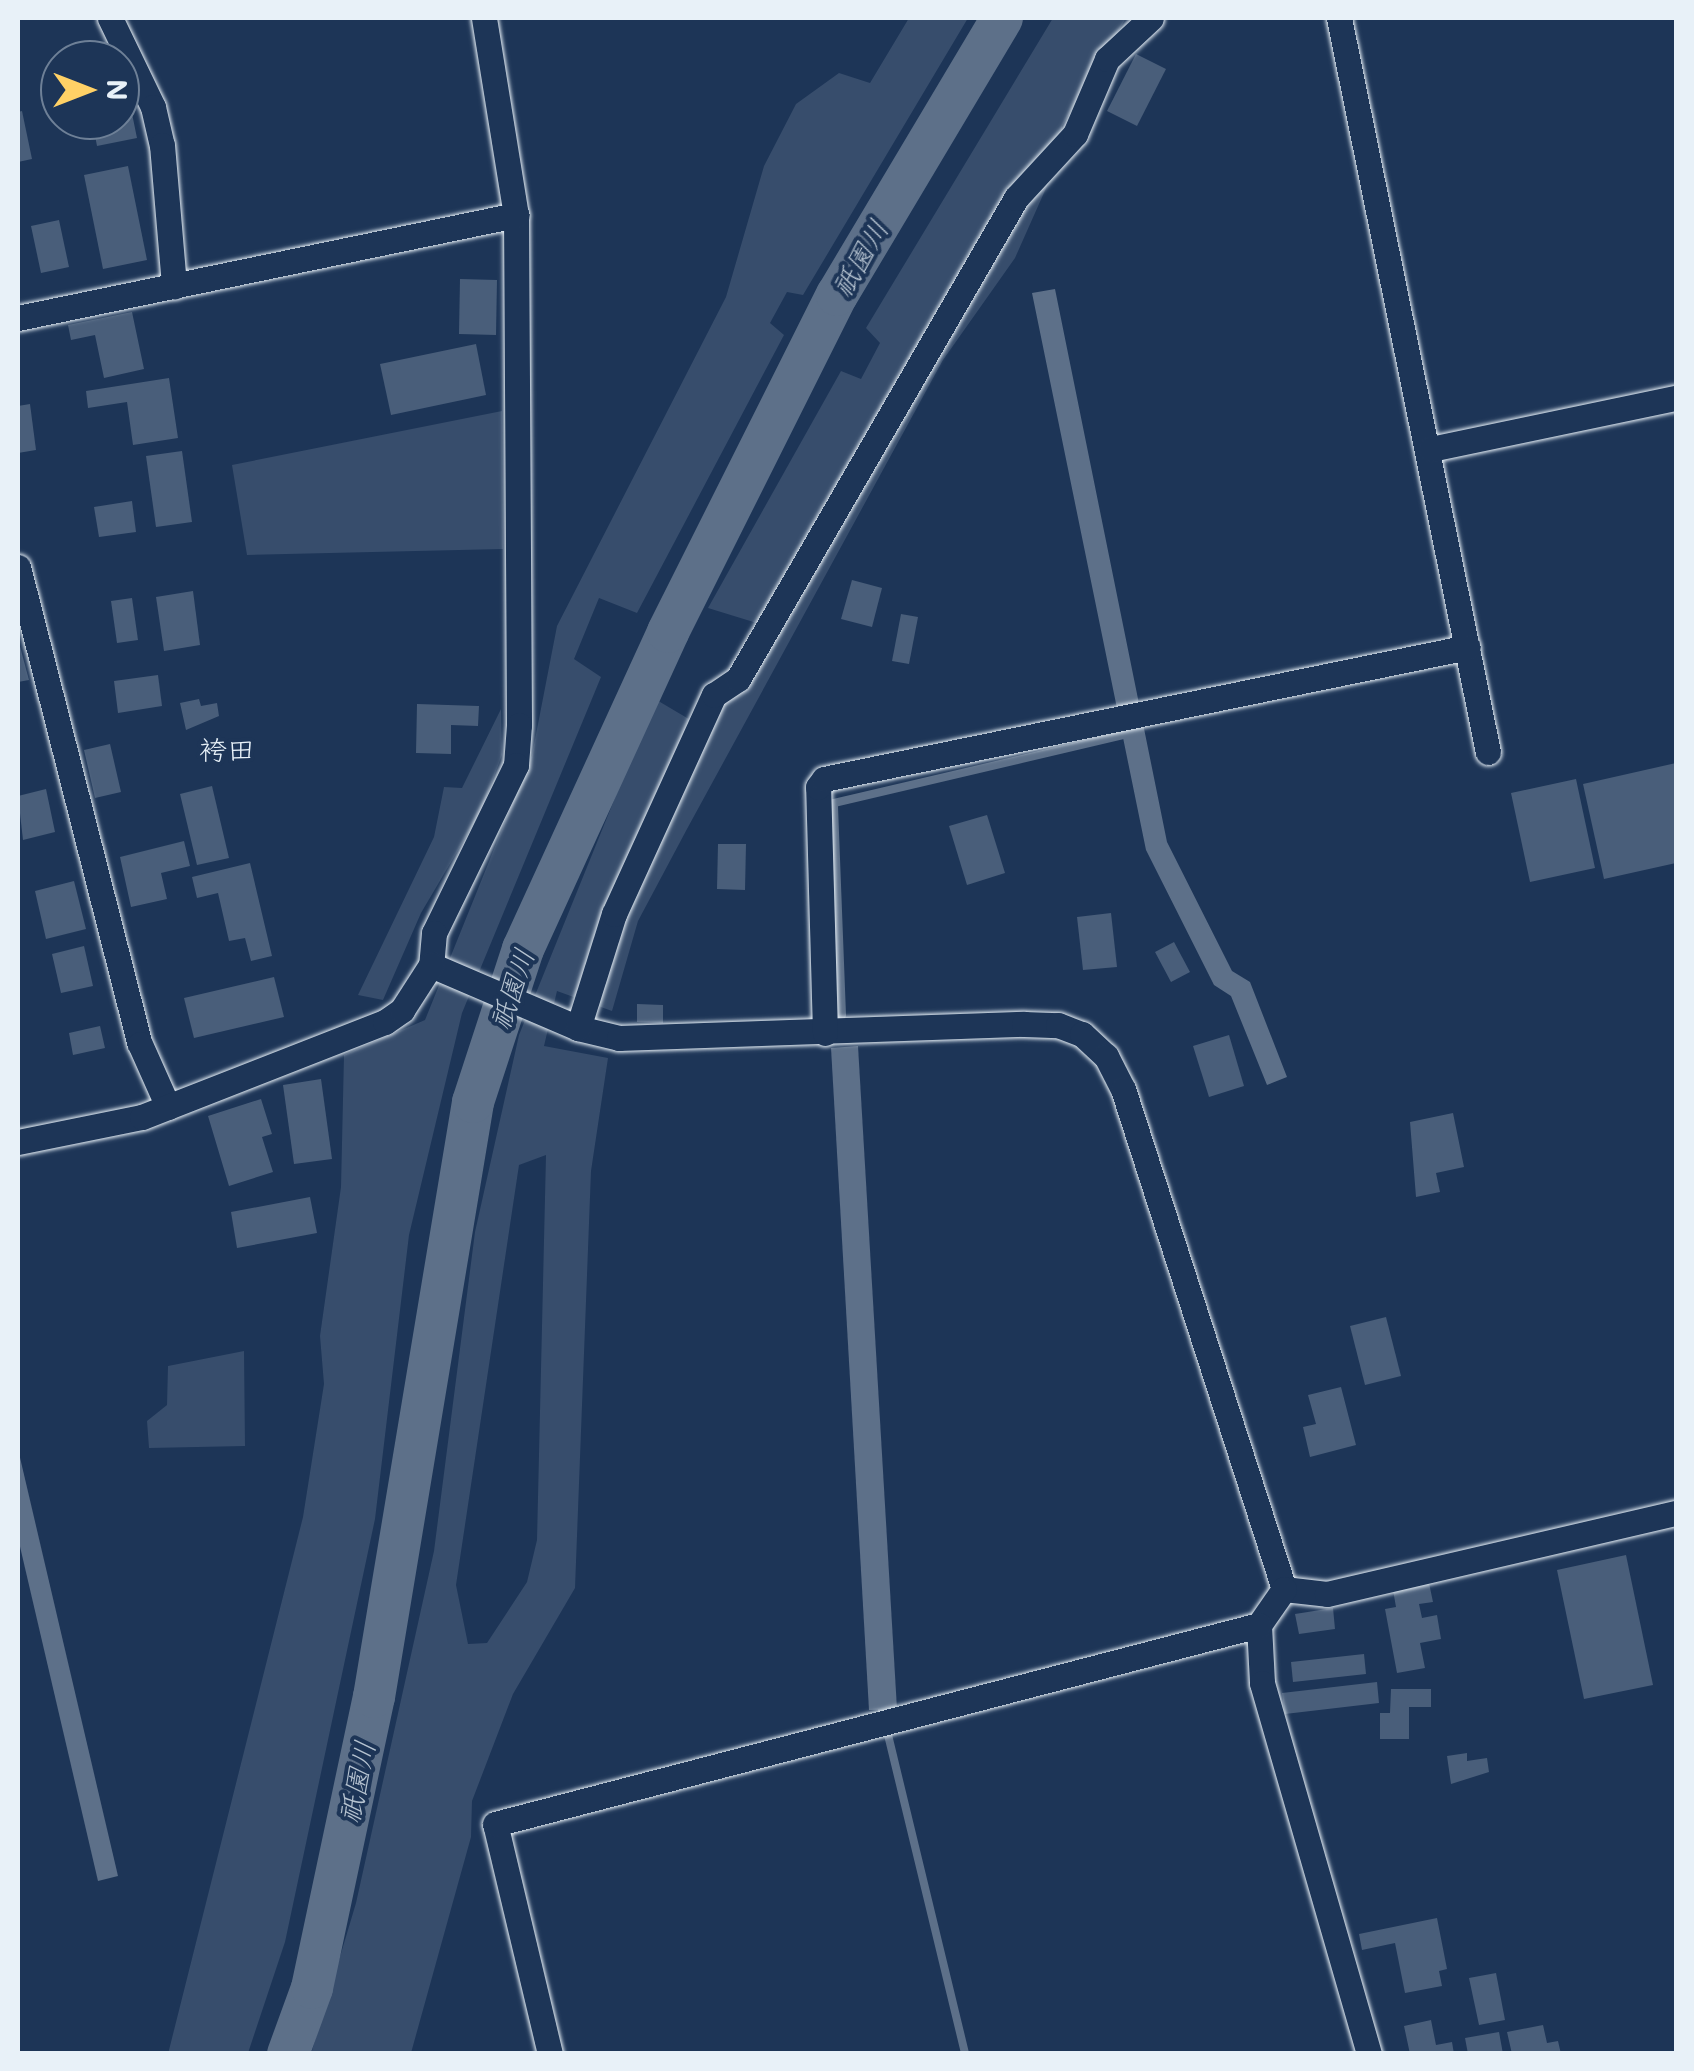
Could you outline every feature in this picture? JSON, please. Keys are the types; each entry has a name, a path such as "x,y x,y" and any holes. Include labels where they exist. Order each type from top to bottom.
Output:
{"street":[{"path":"110,18 153,107 162,145 174,286"},
{"path":"18,1142 168,1107 385,1022 402,1010 435,969 434,933 516,765 516,215 484,18"},
{"path":"578,1028 614,914 714,695 738,679 1016,198 1076,134 1107,59 1151,18"},
{"path":"1338,18 1431,449 1488,752"},
{"path":"18,318 516,215"},
{"path":"1431,449 1676,398"},
{"path":"18,567 140,1044 168,1107"},
{"path":"825,1033 818,787 824,779 1152,716 1468,648"},
{"path":"435,969 578,1028 656,1040 1058,1025 1106,1056 1123,1090 1284,1589"},
{"path":"1284,1589 1327,1594 1676,1513"},
{"path":"1284,1589 1259,1625 1262,1683 1369,2054"},
{"path":"550,2054 494,1824 1259,1625"}],"shaded area":[{"path":"909,18 968,18 803,295 787,292 770,323 784,335 637,613 599,598 574,659 601,677 462,1013 409,1235 375,1519 285,1942 248,2053 168,2054 303,1517 324,1384 320,1336 341,1187 344,1055 425,1020 532,755 557,626 726,297 764,166 796,104 839,73 870,83"},
{"path":"1053,18 1126,18 1062,126 1063,150 1015,258 943,360 638,921 612,1011 557,991 544,1046 608,1058 591,1171 575,1588 513,1694 472,1801 471,1837 411,2053 311,2054 356,1903 434,1551 475,1232 519,1035 655,699 704,728 776,629 708,608 841,371 861,379 880,343 866,328","holes":["546,1155 537,1540 527,1582 487,1643 468,1644 456,1585 519,1165"]},
{"path":"1055,289 1167,842 1232,971 1250,982 1287,1077 1267,1085 1231,996 1214,985 1146,850 1032,293"},
{"path":"502,411 503,549 247,555 232,465"},
{"path":"501,709 502,755 481,811 421,913 383,1000 358,995 434,837 444,787 462,788"},
{"path":"858,1046 897,1709 869,1710 831,1048"},
{"path":"244,1351 245,1446 149,1448 147,1421 167,1405 168,1366"},
{"path":"18,1449 118,1876 98,1881 18,1538"}],"building":[{"path":"1136,54 1166,69 1137,126 1107,111"},
{"path":"22,111 32,159 18,162 18,112"},
{"path":"96,140 127,140 97,146"},
{"path":"128,166 147,260 103,269 84,175"},
{"path":"59,220 69,267 41,273 31,226"},
{"path":"460,279 497,280 496,335 459,334"},
{"path":"132,312 144,369 104,378 95,335 71,340 68,325"},
{"path":"476,344 486,395 391,415 380,364"},
{"path":"169,378 178,438 133,445 127,402 88,408 86,391"},
{"path":"30,404 36,450 18,453 18,406"},
{"path":"182,451 192,522 156,527 146,456"},
{"path":"132,501 136,532 99,537 94,507"},
{"path":"852,580 882,588 872,627 841,619"},
{"path":"193,591 200,645 164,651 156,597"},
{"path":"132,598 138,640 117,643 111,601"},
{"path":"901,614 918,617 909,664 892,661"},
{"path":"18,639 29,680 18,682"},
{"path":"158,675 162,706 118,713 114,681"},
{"path":"199,699 201,706 217,703 219,716 186,730 180,703"},
{"path":"417,704 479,706 478,726 451,725 451,754 416,753"},
{"path":"110,744 121,792 95,798 84,750"},
{"path":"1676,763 1676,863 1604,879 1583,784"},
{"path":"1576,779 1595,868 1530,882 1511,793"},
{"path":"212,786 229,858 197,865 180,794"},
{"path":"46,789 55,832 23,840 18,796"},
{"path":"987,815 1005,873 967,885 949,826"},
{"path":"184,841 190,866 161,873 167,899 131,907 120,857"},
{"path":"718,844 746,844 745,890 717,889"},
{"path":"250,863 272,956 251,961 245,938 229,941 218,893 197,898 192,877"},
{"path":"74,881 86,929 46,939 35,891"},
{"path":"1111,913 1117,967 1083,970 1077,917"},
{"path":"1174,942 1190,972 1171,982 1155,952"},
{"path":"84,946 93,986 61,993 52,954"},
{"path":"274,977 284,1017 194,1038 184,998"},
{"path":"637,1004 663,1005 663,1023 637,1022"},
{"path":"100,1026 105,1048 73,1055 69,1033"},
{"path":"1229,1035 1244,1086 1209,1097 1193,1046"},
{"path":"321,1079 332,1159 294,1164 283,1085"},
{"path":"261,1099 272,1134 262,1137 273,1172 229,1186 208,1116"},
{"path":"1453,1113 1464,1167 1436,1173 1440,1192 1416,1197 1410,1122"},
{"path":"310,1197 317,1233 237,1248 231,1212"},
{"path":"1386,1317 1401,1376 1365,1385 1350,1326"},
{"path":"1341,1387 1356,1445 1310,1457 1303,1427 1316,1424 1308,1395"},
{"path":"1626,1555 1653,1685 1584,1699 1557,1570"},
{"path":"1429,1583 1433,1602 1419,1604 1422,1618 1437,1615 1441,1639 1420,1643 1425,1668 1397,1673 1385,1609 1396,1607 1393,1590"},
{"path":"1333,1608 1335,1629 1299,1634 1295,1614"},
{"path":"1364,1654 1366,1674 1293,1682 1291,1662"},
{"path":"1377,1682 1379,1703 1285,1714 1282,1693"},
{"path":"1391,1689 1431,1689 1431,1707 1409,1707 1409,1739 1380,1739 1380,1713 1390,1713"},
{"path":"1467,1753 1467,1761 1487,1758 1489,1772 1451,1784 1447,1756"},
{"path":"1437,1918 1447,1969 1439,1971 1442,1986 1405,1993 1395,1943 1362,1950 1359,1934"},
{"path":"1496,1973 1505,2020 1479,2025 1469,1978"},
{"path":"1431,2020 1436,2045 1452,2042 1454,2054 1410,2054 1404,2026"},
{"path":"1543,2025 1547,2043 1558,2041 1561,2054 1512,2054 1507,2032"},
{"path":"1499,2032 1503,2054 1468,2054 1465,2038"}],"waterway":[{"name":"祇園川","path":"288,2054 312,1988 374,1697 473,1102 523,949 668,632 837,295 1002,18"},
{"path":"842,1015 834,803 1123,735"},
{"path":"882,1710 965,2054"}],"district":[{"name":"袴田","path":"227,749"}]}
